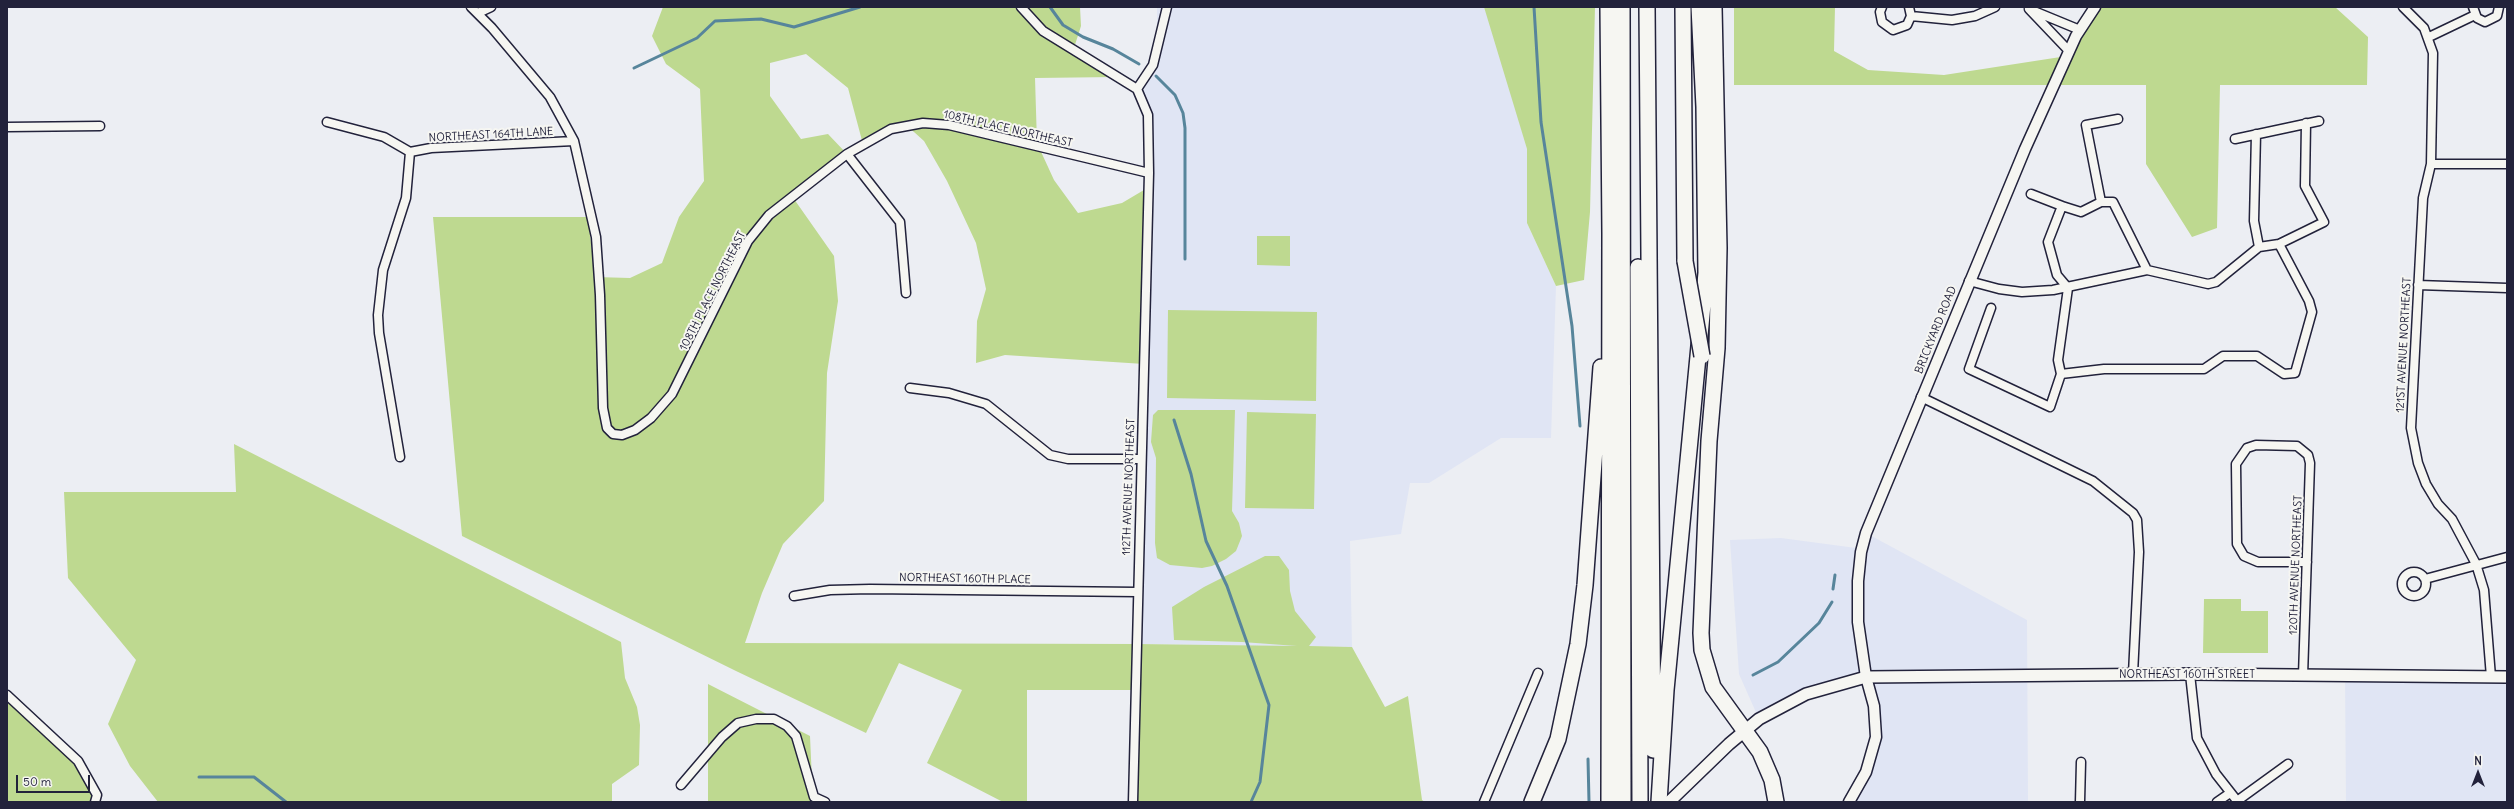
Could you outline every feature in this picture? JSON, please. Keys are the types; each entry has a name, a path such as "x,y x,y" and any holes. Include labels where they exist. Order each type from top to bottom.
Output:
{"highway":[{"path":"1608,7 1610,234 1609,802"},
{"path":"1622,7 1623,802"},
{"path":"1638,7 1640,802"},
{"path":"1647,7 1653,802"},
{"path":"1683,7 1685,261 1705,376 1709,441"},
{"path":"1659,802 1666,690 1706,273 1704,107 1699,7"},
{"path":"1714,7 1718,120 1718,314 1715,388 1709,441 1700,609 1702,650 1714,687 1760,752 1772,780 1776,802"},
{"path":"1532,802 1558,739 1578,644 1585,585 1610,234"}],"main road":[{"name":"NORTHEAST 160TH STREET","path":"1669,802 1744,730 1759,719 1806,694 1866,677 2133,674 2507,677"}],"street":[{"path":"471,7 478,13 550,97 574,141"},
{"path":"478,13 491,7"},
{"path":"1021,7 1043,31 1137,89 1152,65 1167,7"},
{"path":"1882,7 1880,12 1882,22 1893,30 1903,28 1911,16 1909,7"},
{"path":"1911,16 1952,20 1975,16 1995,7"},
{"name":"BRICKYARD ROAD","path":"1849,802 1866,772 1876,737 1874,706 1866,677 1858,622 1861,552 1866,534 2024,148 2069,51 2080,30 2095,7"},
{"name":"121ST AVENUE NORTHEAST","path":"2404,7 2424,28 2429,37 2433,53 2431,164 2424,198 2418,285 2411,428 2413,444 2426,484 2438,504 2452,519 2476,564 2484,590 2491,677"},
{"path":"2429,37 2474,11 2481,21 2490,22 2497,16 2499,7"},
{"path":"2028,8 2080,30"},
{"path":"2028,8 2069,51"},
{"name":"112TH AVENUE NORTHEAST","path":"1133,802 1137,592 1149,173 1148,115 1137,89"},
{"path":"2101,202 2086,125 2118,119"},
{"path":"2235,139 2319,121"},
{"path":"327,122 384,137 410,152 406,198 383,270 378,315 379,334 400,457"},
{"name":"108TH PLACE NORTHEAST","path":"574,141 596,237 600,295 603,408 607,428 613,434 622,435 635,430 652,418 672,394 748,241 769,215 848,154 891,128 923,123 949,125 1149,173"},
{"path":"1969,281 1998,289 2022,292 2068,288 2147,270 2208,284 2216,282 2259,248 2279,244 2324,222 2305,186 2306,124"},
{"path":"7,127 100,126"},
{"path":"2256,134 2254,221 2259,248"},
{"name":"NORTHEAST 164TH LANE","path":"410,152 432,148 574,141"},
{"path":"848,154 900,222 906,293"},
{"path":"2431,164 2507,164"},
{"path":"2032,194 2081,212 2101,202 2113,202 2147,270"},
{"path":"1991,308 1969,369 2050,407 2061,374 2058,360 2068,288 2057,275 2048,242 2062,206"},
{"path":"2061,374 2104,369 2204,369 2224,356 2257,356 2284,374 2295,373 2312,312 2309,301 2279,244"},
{"path":"2418,285 2507,288"},
{"path":"910,388 949,393 986,404 1050,454 1068,459 1141,459"},
{"path":"1921,397 2093,481 2133,513 2137,520 2139,552 2133,674"},
{"name":"120TH AVENUE NORTHEAST","path":"2303,676 2307,562 2310,463 2308,455 2297,446 2256,445 2248,448 2241,454 2236,464 2237,544 2249,559 2258,562 2307,562"},
{"path":"2425,579 2476,564 2507,557"},
{"name":"NORTHEAST 160TH PLACE","path":"794,596 830,590 870,588 1137,592"},
{"path":"1484,802 1538,673"},
{"path":"2190,674 2197,738 2216,774 2238,801 2288,764"},
{"path":"7,695 78,761 97,795 95,802"},
{"path":"681,785 722,737 738,723 756,719 774,719 787,726 796,736 814,797 825,802"},
{"path":"2080,802 2081,762"},
{"path":"2217,802 2230,793"}],"shaded area":[{"path":"1157,7 1484,7 1493,29 1527,149 1527,223 1556,286 1551,438 1501,438 1429,483 1410,483 1401,534 1350,541 1352,647 1136,644 1149,134 1137,89 1157,49"},
{"path":"1866,533 2027,620 2028,802 1849,802 1876,737 1866,677 1836,684 1759,719 1739,674 1730,540 1781,538 1856,548"},
{"path":"2345,674 2507,677 2507,802 2346,802"}],"green space":[{"path":"663,7 1080,7 1081,26 1073,51 1115,77 1035,78 1037,143 1054,180 1078,213 1122,203 1149,187 1144,364 1005,355 976,363 977,321 986,289 976,243 947,181 924,141 904,123 864,148 848,88 806,54 770,63 770,96 801,139 828,134 847,154 794,199 834,256 838,301 827,373 824,501 783,544 762,593 745,643 1297,646 1242,642 1174,640 1172,607 1204,587 1265,556 1279,556 1289,570 1290,591 1295,611 1316,637 1309,646 1352,647 1385,707 1408,696 1422,800 1425,802 1003,802 927,763 962,690 899,663 866,733 736,671 462,536 433,217 588,217 595,277 630,278 662,263 679,217 704,181 700,89 666,64 652,36","holes":["1027,690 1135,690 1133,801 1027,801"]},
{"path":"1484,7 1595,7 1590,212 1584,280 1556,286 1527,223 1527,149"},
{"path":"1734,7 1835,7 1834,51 1868,70 1944,75 2067,56 2095,7 2335,7 2368,37 2367,85 2220,85 2217,228 2192,237 2146,164 2146,85 1734,85"},
{"path":"1257,236 1290,236 1290,266 1257,265"},
{"path":"1168,310 1317,312 1316,401 1167,398"},
{"path":"1158,410 1235,410 1232,511 1239,523 1242,536 1236,551 1226,559 1212,566 1202,568 1170,565 1157,558 1155,543 1156,458 1151,442 1153,415"},
{"path":"1247,412 1316,414 1314,509 1245,508"},
{"path":"234,444 621,642 625,678 637,707 640,725 639,765 612,784 612,802 158,802 130,766 108,724 136,660 68,578 64,492 236,492"},
{"path":"2204,599 2241,599 2241,611 2268,611 2268,653 2203,653"},
{"path":"708,684 810,736 813,802 708,802"},
{"path":"7,695 78,761 97,795 95,802 7,802"}],"waterway":[{"path":"634,68 697,38 715,21 761,19 794,27 860,7"},
{"path":"1050,7 1063,25 1083,37 1113,49 1139,64"},
{"path":"1534,7 1541,122 1572,326 1580,426"},
{"path":"1156,76 1175,95 1183,113 1185,128 1185,259"},
{"path":"1174,420 1191,474 1206,541 1227,586 1269,705 1260,782 1251,802"},
{"path":"1833,589 1835,575"},
{"path":"1753,675 1778,662 1819,623 1832,602"},
{"path":"1588,759 1589,802"},
{"path":"199,777 254,777 286,802"}]}
